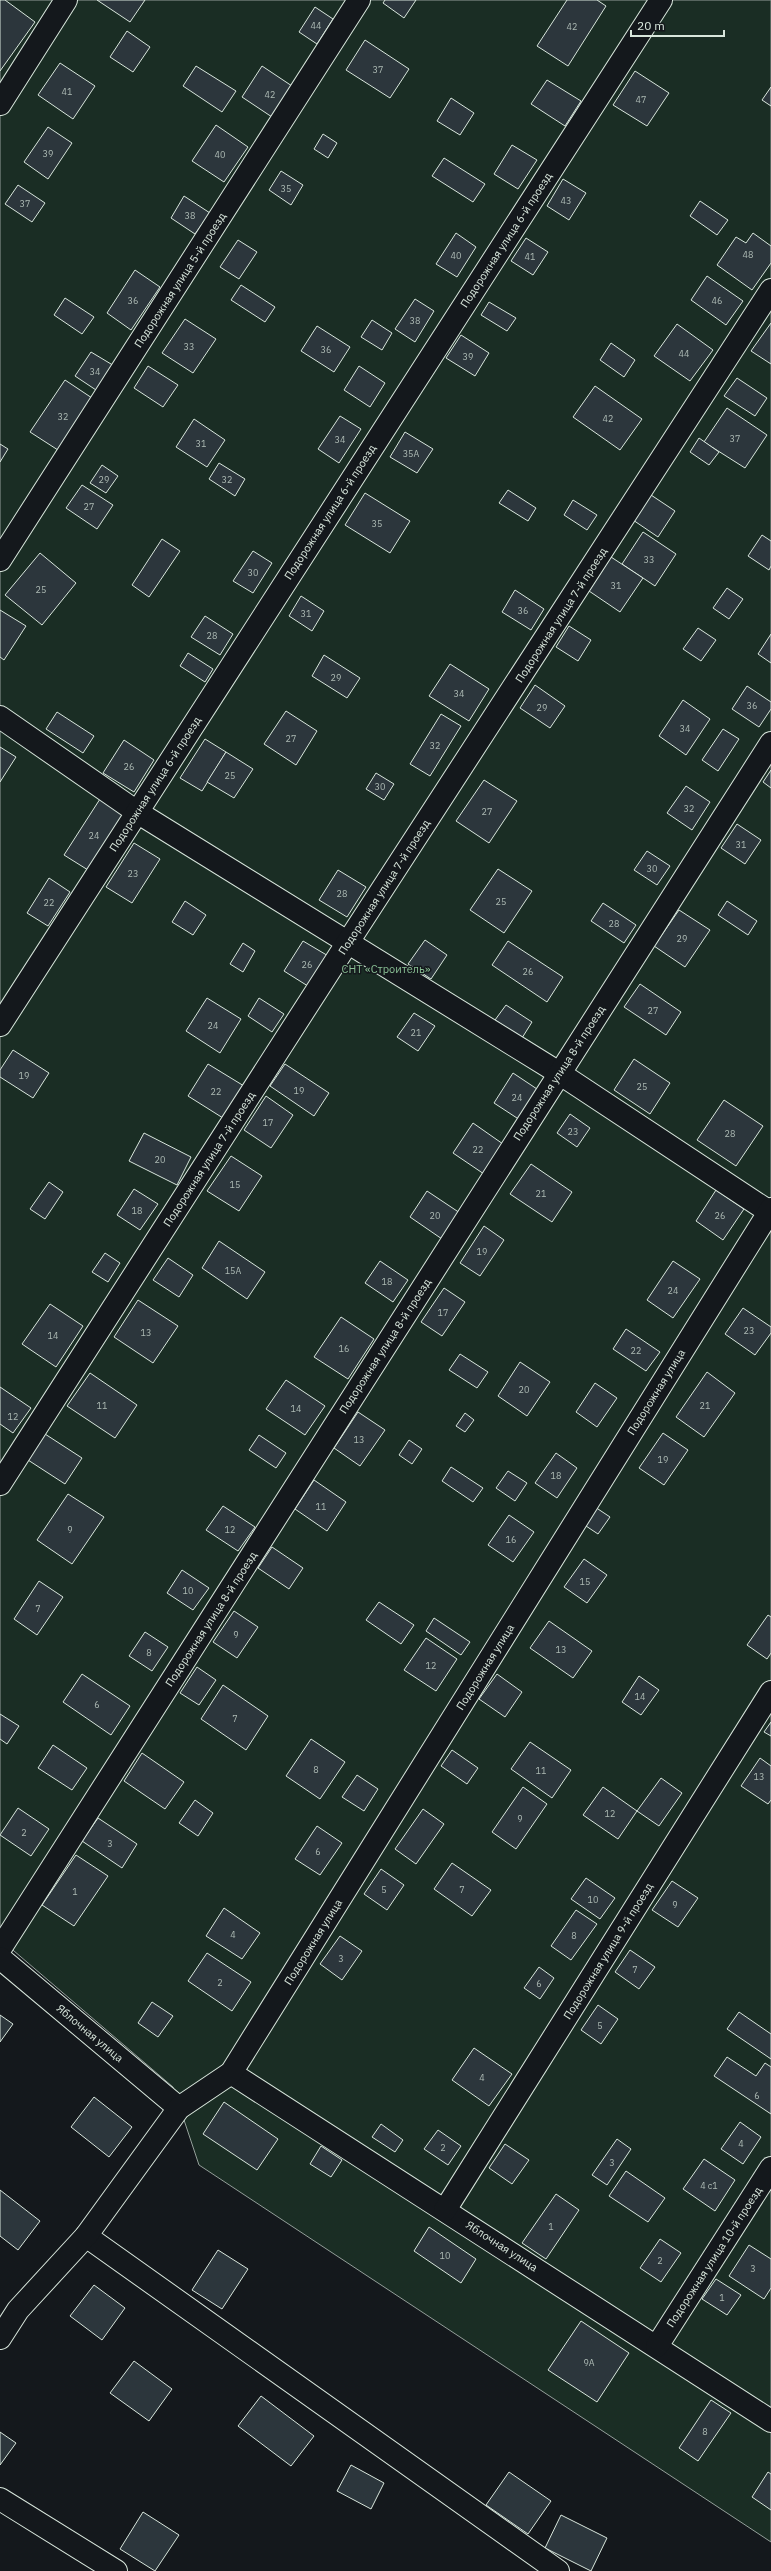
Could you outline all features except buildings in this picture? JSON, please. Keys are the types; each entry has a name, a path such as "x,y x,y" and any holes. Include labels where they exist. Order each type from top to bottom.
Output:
{"street":[{"path":"0,104 66,0"},
{"name":"Подорожная улица 5-й проезд","path":"0,560 359,0"},
{"name":"Подорожная улица 6-й проезд","path":"0,1025 661,0"},
{"name":"Подорожная улица 7-й проезд","path":"0,1484 348,942 771,290"},
{"path":"0,717 136,812 559,1073 770,1211"},
{"name":"Подорожная улица 8-й проезд","path":"0,1949 771,743"},
{"name":"Подорожная улица","path":"179,2108 231,2073 770,1211"},
{"name":"Подорожная улица 9-й проезд","path":"445,2210 771,1692"},
{"name":"Яблочная улица","path":"0,1958 179,2108"},
{"name":"Яблочная улица","path":"231,2073 657,2346 771,2421"},
{"path":"0,2338 18,2310 86,2236 179,2108"},
{"name":"Подорожная улица 10-й проезд","path":"657,2346 771,2168"},
{"path":"86,2236 558,2571"},
{"path":"0,2499 116,2571"}],"green space":[{"name":"СНТ «Строитель»","path":"0,0 771,0 771,2542 199,2165 173,2087 0,1939"}]}
